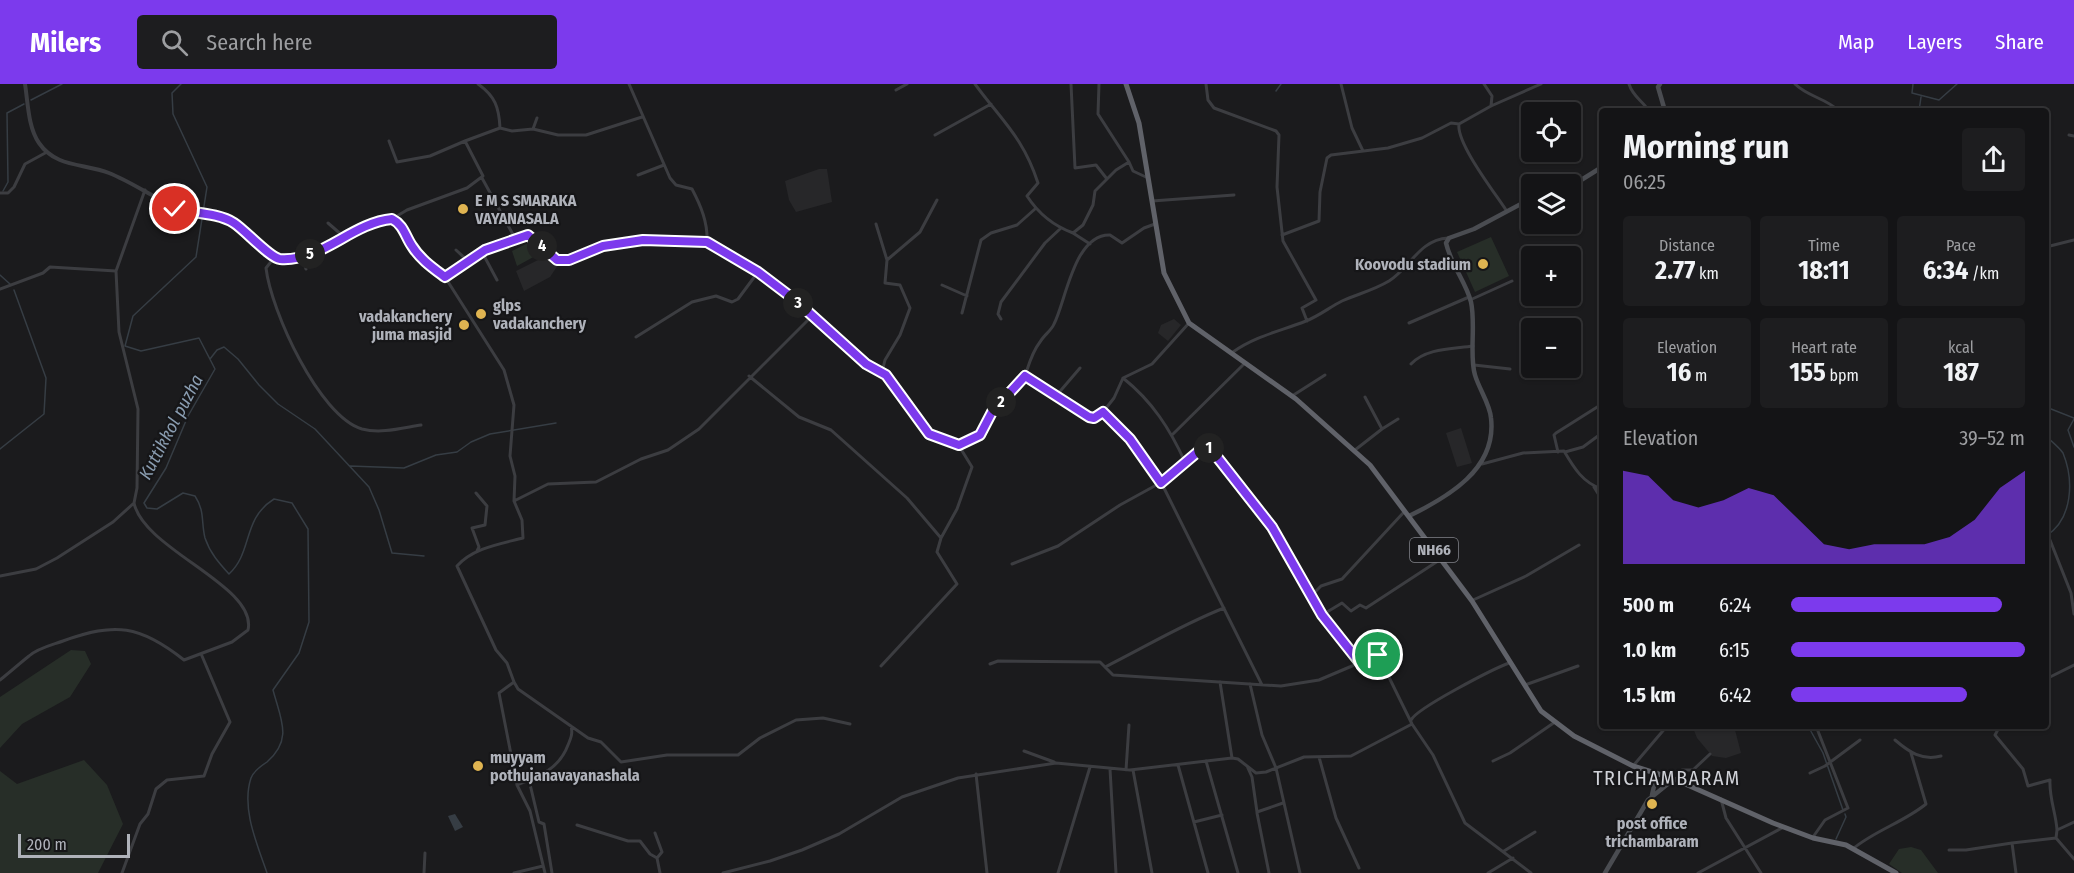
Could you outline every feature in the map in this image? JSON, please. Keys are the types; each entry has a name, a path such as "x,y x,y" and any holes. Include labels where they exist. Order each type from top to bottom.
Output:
{"highway":[{"name":"NH66","path":"1126,84 1139,123 1155,224 1168,285 1189,323 1292,396 1370,465 1472,601 1540,711 1594,747 1633,766 1677,780 1813,838 1853,849 1896,873"}],"main road":[{"path":"1660,84 1658,87 1664,108"},
{"path":"1581,180 1599,169"},
{"path":"1407,513 1444,497 1482,464 1491,434 1491,417 1474,373 1475,346 1470,298 1446,243 1449,238 1474,229 1521,203"},
{"path":"1605,873 1655,787 1657,773"},
{"path":"1648,800 1677,780"}],"street":[{"path":"25,84 32,129 47,152 65,165 92,167 145,190 175,209 232,221 261,244 274,258"},
{"path":"478,84 491,93 496,102 500,128"},
{"path":"629,84 664,165 676,185 692,189 703,214 707,242"},
{"path":"896,90 907,84"},
{"path":"975,84 1012,128 1029,158 1038,183 1026,196 1035,209 1061,228 1090,244"},
{"path":"1071,84 1075,168 1096,165 1107,179"},
{"path":"1099,84 1098,114 1133,171 1148,178"},
{"path":"1206,84 1208,100 1214,108 1276,131 1279,135 1277,187 1282,235 1286,249 1316,300 1302,308 1307,321"},
{"path":"1341,84 1352,128 1363,151"},
{"path":"1484,84 1492,96 1491,106"},
{"path":"1282,235 1319,221 1320,192 1327,158 1339,153 1394,146 1422,138 1451,123 1459,124 1491,106 1541,84"},
{"path":"1629,84 1635,100 1647,108"},
{"path":"1795,84 1809,95 1830,102 1836,108"},
{"path":"934,135 991,104"},
{"path":"389,141 397,162 430,156 500,128 512,131 533,129 558,135 586,135 642,117"},
{"path":"533,129 537,118"},
{"path":"1459,124 1458,130 1473,160 1506,210"},
{"path":"465,141 482,178 516,240"},
{"path":"0,193 4,194 11,190 25,164 47,152"},
{"path":"1073,233 1083,225 1093,205 1095,191 1129,162"},
{"path":"638,175 664,165"},
{"path":"421,425 375,431 360,428 336,414 324,400 286,335 267,279 266,268 274,258 302,256 320,251 361,226 392,219 407,210 467,188 482,178"},
{"path":"0,680 29,655 45,647 77,635 114,627 124,628 161,642 184,660 232,642 248,630 246,611 226,589 155,535 137,516 134,503 138,488 138,409 119,332 116,271 145,190"},
{"path":"1151,201 1234,195"},
{"path":"887,260 920,232 937,200"},
{"path":"962,313 981,240 991,233 1017,225 1035,209"},
{"path":"392,219 404,228 412,246 422,258 445,277 504,370 514,405 510,456 515,476 514,501 522,520 523,538 477,552 464,558 457,566 480,619 496,650 507,663 518,689 588,738 601,742 621,762 667,755 738,755 760,738 796,720 823,718 850,724"},
{"path":"328,223 343,236"},
{"path":"876,224 887,260 885,283"},
{"path":"959,445 980,435 992,412 1025,376 1036,346 1053,326 1058,316 1068,278 1090,244 1105,235 1122,243 1144,228 1155,224"},
{"path":"1001,320 998,314 1001,302 1045,243 1061,228"},
{"path":"445,277 482,252 528,235 557,260 569,260 603,246 643,240 707,242 758,272 866,364 882,372 906,400 924,430 940,439 959,445 972,467 957,509 941,538 937,552 957,585 881,666"},
{"path":"1233,352 1246,343 1307,321 1392,279 1416,252 1431,243 1449,238"},
{"path":"2049,246 2074,240"},
{"path":"456,250 469,262"},
{"path":"482,252 497,280"},
{"path":"302,256 306,269"},
{"path":"0,289 43,273 50,267 116,271"},
{"path":"636,338 692,302 716,296 732,302 738,299 758,272"},
{"path":"1409,324 1512,281"},
{"path":"880,285 885,283 900,285 910,308 900,334 885,360 882,372"},
{"path":"942,285 967,296"},
{"path":"514,501 548,484 596,482 641,459 668,450 699,429 749,376 812,316"},
{"path":"1025,376 1094,418 1103,412 1123,378 1152,364 1189,323"},
{"path":"1411,364 1416,358 1438,350 1475,346"},
{"path":"1172,435 1246,362"},
{"path":"1474,365 1510,369"},
{"path":"1056,396 1080,368"},
{"path":"1292,396 1325,375"},
{"path":"749,376 799,417 831,430 907,498 941,538"},
{"path":"1123,378 1149,401 1172,435 1185,462"},
{"path":"1365,397 1382,429"},
{"path":"1558,452 1556,433 1599,406"},
{"path":"1103,412 1130,439 1161,483 1262,685"},
{"path":"1355,450 1398,419"},
{"path":"1482,464 1522,453 1565,452 1583,447 1599,435"},
{"path":"1012,564 1058,546 1120,505 1161,483 1206,446 1210,448 1272,527 1310,597 1360,663"},
{"path":"1565,452 1576,471 1593,486 1599,495"},
{"path":"1593,486 1599,488"},
{"path":"476,493 488,506 485,525 472,528 479,547 477,552"},
{"path":"0,576 36,569 57,558 113,522 134,503"},
{"path":"1310,597 1321,586 1342,579 1407,513"},
{"path":"2049,540 2071,593 2074,614"},
{"path":"1472,601 1526,576 1579,545"},
{"path":"1322,615 1342,603 1352,611 1360,605 1366,608 1441,559"},
{"path":"1105,667 1161,640 1190,621 1225,607"},
{"path":"123,873 140,824 148,814 156,789 167,780 204,776 212,754 228,727 229,718 217,696 217,688 202,655"},
{"path":"990,664 998,661 1100,662 1113,675 1281,686 1319,680 1378,655 1412,724 1433,754 1465,823 1531,873"},
{"path":"1412,724 1411,718 1415,714 1509,663"},
{"path":"2049,678 2074,665"},
{"path":"1523,686 1578,666"},
{"path":"1220,681 1232,758"},
{"path":"514,682 499,693 518,786 530,811 545,873"},
{"path":"1250,684 1263,735 1276,768 1299,873"},
{"path":"1493,761 1510,753 1555,722"},
{"path":"1024,751 1056,763 1126,770 1232,758 1256,773 1304,757 1351,756 1412,724"},
{"path":"1126,770 1129,725"},
{"path":"518,786 550,771 558,764 572,735 571,726"},
{"path":"1633,766 1664,729"},
{"path":"1813,838 1825,820 1848,808 1827,764 1817,729"},
{"path":"1998,729 1995,735 2023,769 2028,786 2050,780 2050,802 2057,820 2056,838 2074,859"},
{"path":"1810,773 1827,764 1860,740"},
{"path":"1895,740 1911,753 1932,758 1941,756"},
{"path":"1853,849 1872,834 1903,819 1926,804 1911,753"},
{"path":"1677,780 1682,770 1693,770 1710,754"},
{"path":"1319,757 1336,818 1359,868"},
{"path":"1206,761 1238,873"},
{"path":"723,873 783,857 839,834 902,797 958,778 1056,763"},
{"path":"1179,765 1208,873"},
{"path":"1247,766 1252,777 1269,873"},
{"path":"1058,873 1090,767"},
{"path":"1110,769 1116,873"},
{"path":"1133,770 1152,873"},
{"path":"976,774 987,873"},
{"path":"529,780 539,822 544,824 552,873"},
{"path":"1721,798 1726,818 1761,873"},
{"path":"1257,812 1283,803"},
{"path":"1194,822 1222,815"},
{"path":"2057,830 2074,822"},
{"path":"577,825 628,841 640,841 657,858 660,873"},
{"path":"1698,873 1747,849 1784,827"},
{"path":"1504,851 1536,832"},
{"path":"655,833 662,852 657,858"},
{"path":"1949,850 1966,850 2056,838"},
{"path":"2012,843 2016,873"},
{"path":"424,873 425,853"},
{"path":"1488,873 1513,858"},
{"path":"514,873 543,866"}],"shaded area":[{"path":"819,169 827,169 832,202 796,212 789,200 785,181"},
{"name":"Koovodu stadium","path":"1491,237 1509,276 1475,292 1457,252"},
{"path":"528,243 537,255 517,266 512,251"},
{"path":"544,253 558,265 550,277 524,291 516,271 540,259"},
{"path":"1174,319 1181,325 1168,341 1158,333 1161,325"},
{"path":"1461,428 1472,463 1457,467 1446,433"},
{"path":"71,650 85,651 91,664 70,697 22,724 0,748 0,697"},
{"path":"1693,729 1735,729 1741,753 1726,758 1712,756 1697,738"},
{"path":"84,760 107,785 123,824 98,873 0,873 0,771 17,784"},
{"path":"455,814 463,827 455,831 448,816"},
{"path":"1911,847 1921,850 1938,873 1902,873 1889,864 1899,849"}],"waterway":[{"path":"31,100 62,84"},
{"name":"Kuttikkol puzha","path":"181,84 172,93 173,114 207,187 196,257 133,316 125,346 141,351 199,338 215,369 188,416 166,468 144,503 147,508 157,509 183,493 195,496 202,512 207,543 215,558 229,574 242,556 257,516 274,499 292,503 308,529 309,622 299,653 273,690 283,729 280,745 275,754 251,778 248,790 249,814 267,873"},
{"path":"1276,91 1281,84"},
{"path":"1913,84 1912,93 1939,100 1957,84"},
{"path":"1919,108 1921,97"},
{"path":"3,191 8,182 7,113 24,104"},
{"path":"0,275 10,284"},
{"path":"0,449 44,414 46,378 14,290"},
{"path":"210,359 217,350 224,347 238,359 278,404 315,429 369,487 379,510 392,553 424,556"},
{"path":"2049,408 2074,418"},
{"path":"2074,419 2068,430 2074,447"},
{"path":"350,466 404,468 436,455 457,452 471,442 490,434 556,423"},
{"path":"2049,439 2063,453 2070,487 2062,520 2049,534"},
{"path":"1810,729 1823,753 1843,810"},
{"path":"1836,839 1846,817 1845,814"}],"place":[{"name":"E M S SMARAKA VAYANASALA","path":"463,209"},
{"name":"Koovodu stadium","path":"1483,264"},
{"name":"glps vadakanchery","path":"481,314"},
{"name":"vadakanchery juma masjid","path":"464,325"},
{"name":"muyyam pothujanavayanashala","path":"478,766"},
{"name":"post office trichambaram","path":"1652,804"}],"district":[{"name":"TRICHAMBARAM","path":"1667,778"}],"route":[{"path":"175,209 232,221 261,244 274,258 282,259 320,251 361,226 392,219 404,228 412,246 422,258 445,277 485,250 528,235 557,260 569,260 603,246 625,242 643,240 707,242 758,272 795,300 866,364 886,375 906,400 924,430 940,439 959,445 975,439 987,425 992,412 1021,376 1028,376 1089,417 1094,418 1103,412 1130,439 1161,483 1171,477 1200,450 1206,446 1210,448 1272,527 1310,597 1360,663 1378,655"}]}
